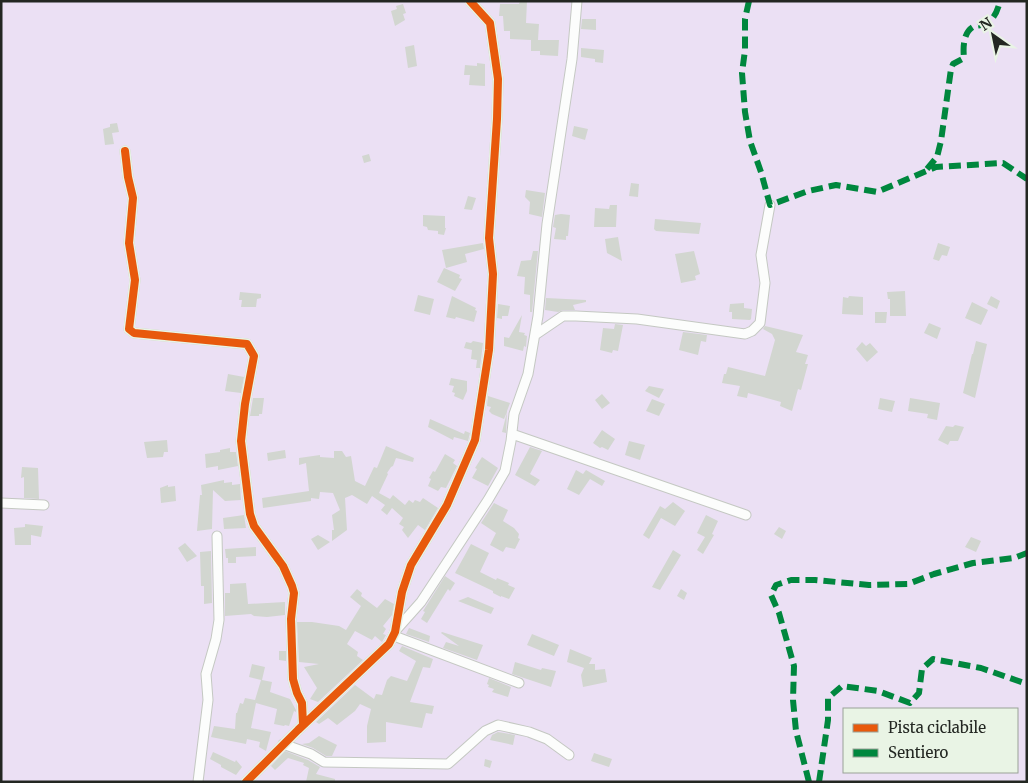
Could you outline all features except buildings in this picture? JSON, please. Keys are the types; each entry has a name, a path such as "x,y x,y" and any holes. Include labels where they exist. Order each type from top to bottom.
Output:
{"street":[{"path":"246,782 303,724 390,644 394,634 402,592 411,565 447,505 475,440 489,350 493,274 489,238 498,79 490,23 470,1"},
{"path":"394,634 421,602 505,471 514,414 528,374 535,335 551,190 572,59 577,1"},
{"path":"125,151 133,198 129,243 135,280 128,325 131,332 134,334 247,344 254,356 245,404 241,440 250,514 254,526 282,566 292,586 294,600 291,619 293,679 296,693 302,703 303,724"},
{"path":"535,335 563,316 637,319 745,334 752,331 760,323 765,283 761,255 770,205"},
{"path":"512,434 746,516"},
{"path":"1,503 44,505"},
{"path":"198,782 208,700 206,674 216,639 219,620 217,536"},
{"path":"394,634 519,683"},
{"path":"283,744 311,754 324,762 448,764 485,730 498,724 547,739 569,755"}],"shaded area":[{"path":"1,1 1027,1 1027,782 1,782"}],"marked path":[{"path":"749,1 745,19 745,50 742,73 745,112 750,141 770,205 808,191 836,185 877,192 936,167 1003,163 1027,179"},
{"path":"927,169 937,157 941,141 953,64 964,58 964,41 967,33 973,27 984,24 993,18 1000,1"},
{"path":"809,782 796,731 793,700 794,666 779,613 771,595 776,585 791,580 815,580 869,585 908,584 934,574 973,563 1014,558 1027,553"},
{"path":"819,782 828,720 828,698 842,686 878,691 910,703 919,693 922,669 933,659 981,668 1027,684"}],"cycle path":[{"path":"246,782 389,644 395,632 402,592 411,565 447,505 475,440 489,350 493,274 489,238 498,79 490,23 470,1"},
{"path":"125,151 133,198 129,243 135,280 129,329 134,333 247,344 254,356 245,404 241,441 250,514 254,526 283,566 294,593 291,619 293,679 302,703 303,724"}]}
